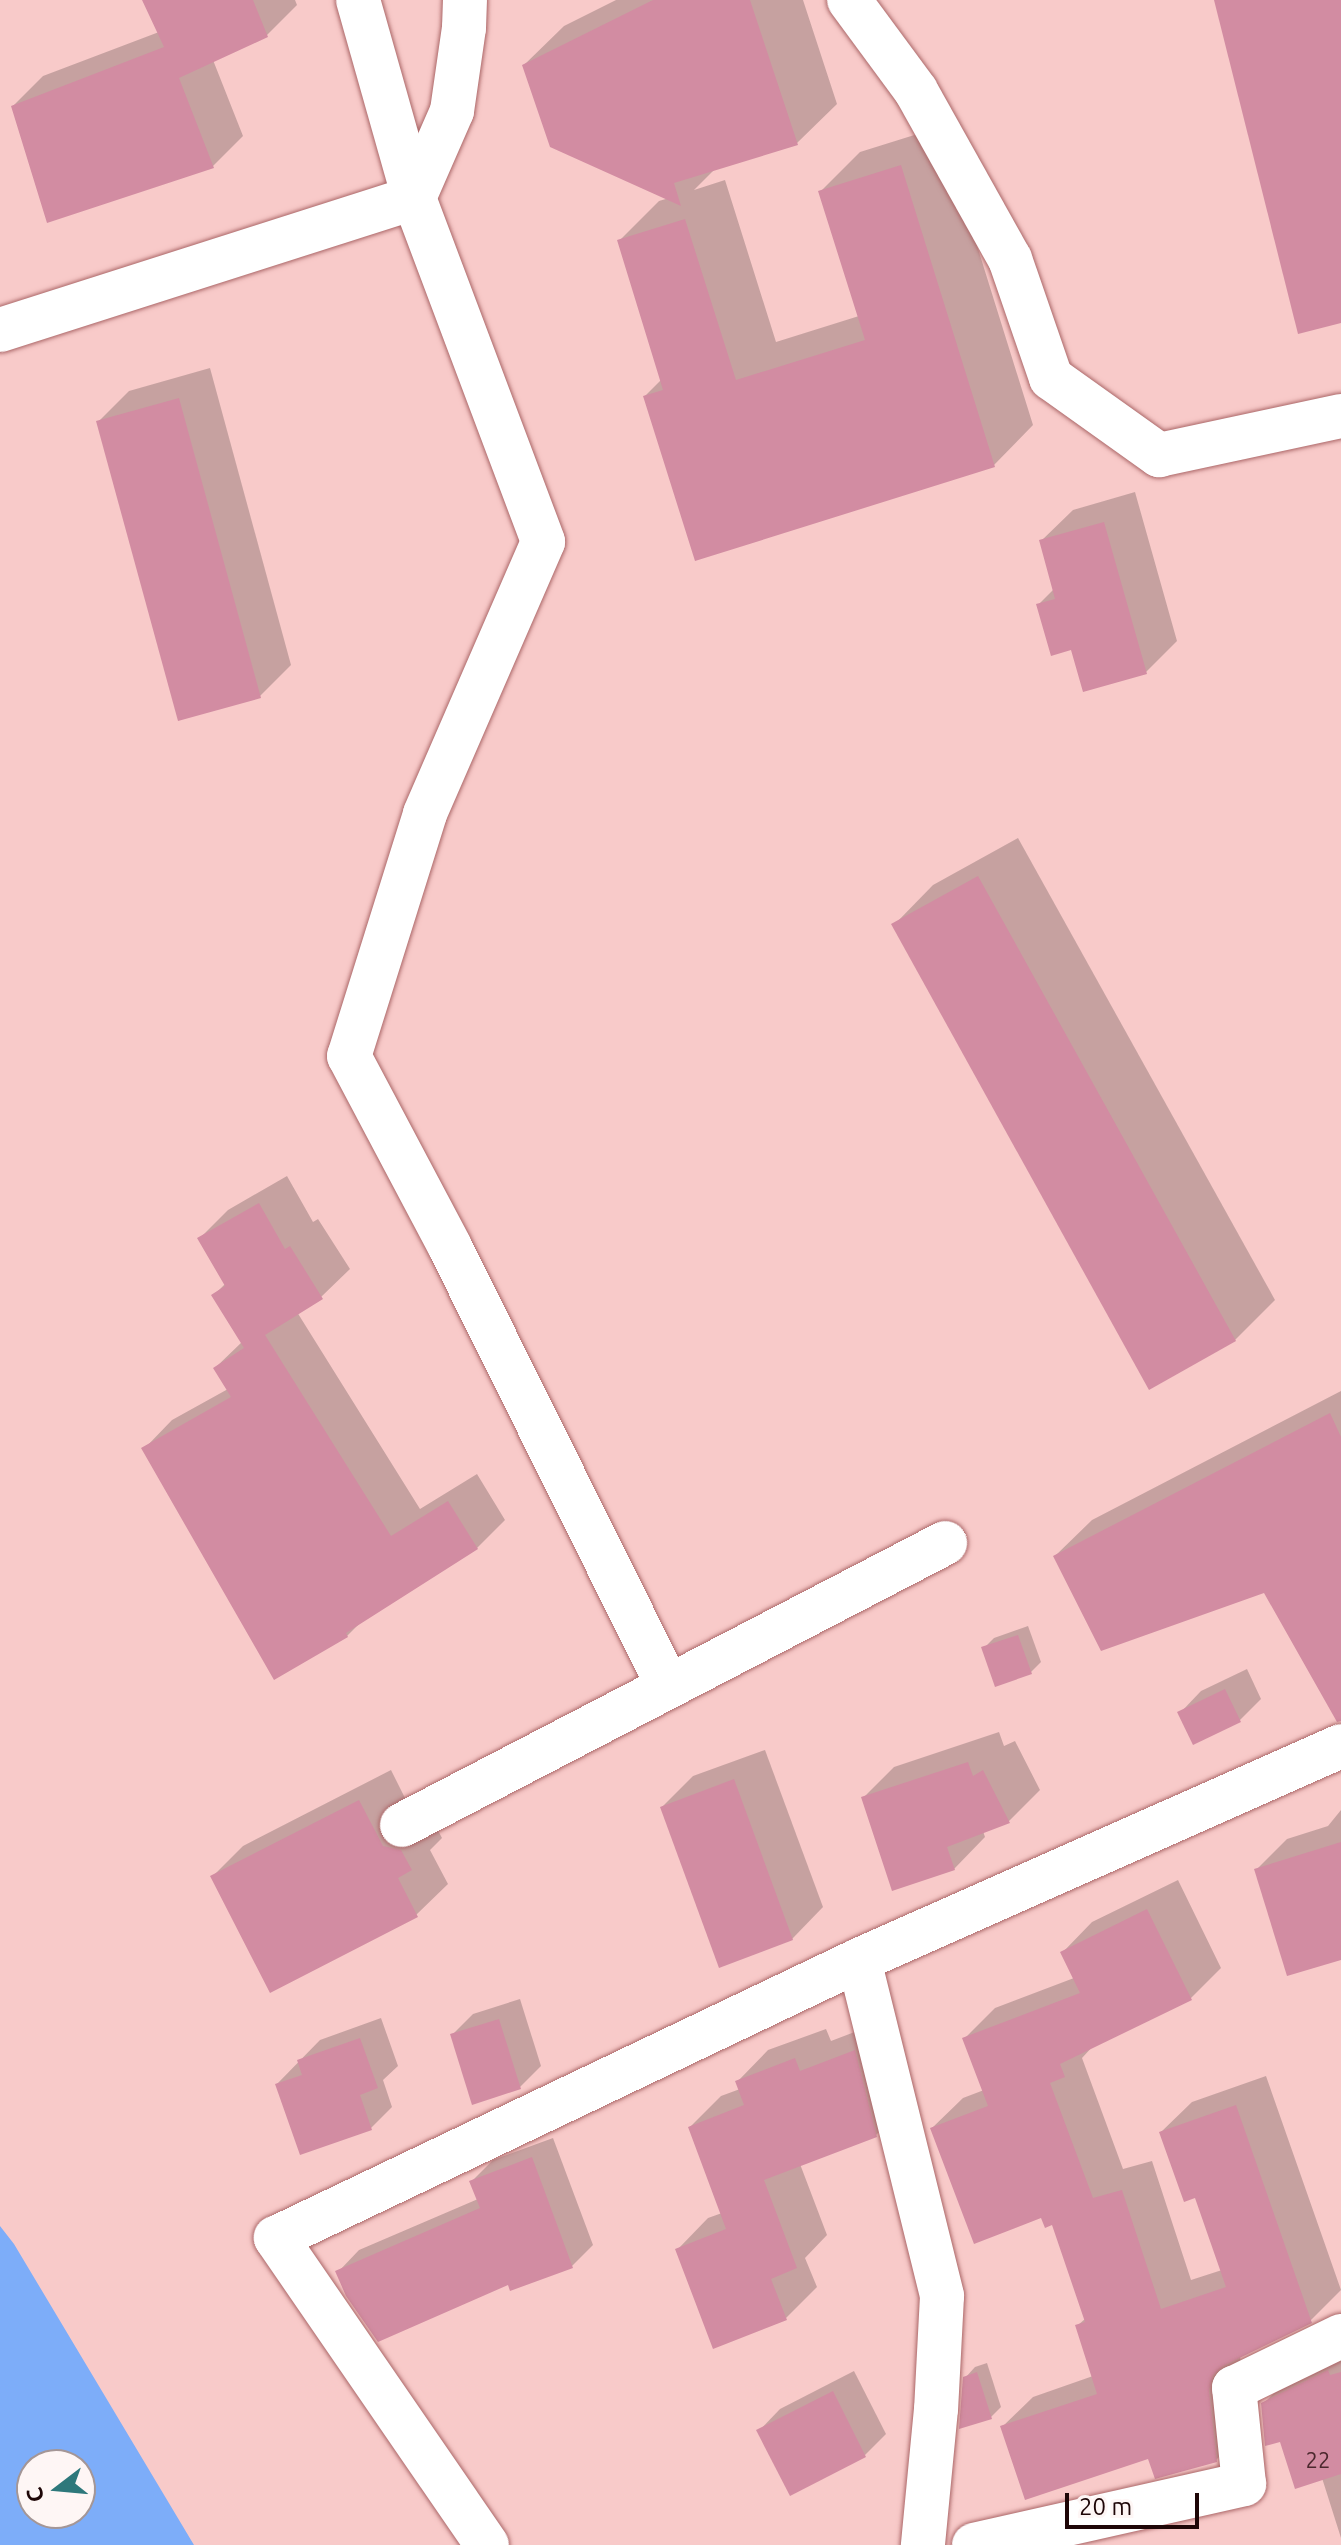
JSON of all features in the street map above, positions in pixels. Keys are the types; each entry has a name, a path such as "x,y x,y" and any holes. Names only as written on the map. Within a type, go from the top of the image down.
{"street":[{"path":"358,0 414,198 543,542 425,814 349,1056 450,1247 668,1687"},
{"path":"0,330 414,198 452,111 465,0"},
{"path":"849,0 916,91 1010,259 1051,378 1159,455 1341,416"},
{"path":"402,1825 945,1543"},
{"path":"487,2545 276,2238 859,1960 1341,1746"},
{"path":"859,1960 942,2296 936,2409 923,2545"},
{"path":"974,2545 1244,2484 1234,2388 1341,2336"}],"water":[{"path":"0,2226 14,2244 194,2545 0,2545"}],"building":[{"path":"142,0 253,0 268,37 179,78 214,168 47,223 11,106 164,47"},
{"path":"653,0 750,0 798,145 674,183 681,206 550,147 522,65"},
{"path":"1214,0 1341,0 1341,323 1298,334"},
{"path":"901,165 995,467 695,561 643,396 663,390 617,240 685,219 736,380 865,340 818,191"},
{"path":"179,398 261,698 178,721 96,421"},
{"path":"1104,522 1147,674 1083,692 1071,650 1051,656 1036,604 1055,599 1039,540"},
{"path":"978,876 1236,1341 1149,1390 891,924"},
{"path":"259,1203 285,1249 290,1246 323,1299 265,1335 391,1536 448,1501 478,1549 346,1633 348,1637 274,1680 141,1448 231,1397 213,1368 244,1348 211,1295 225,1286 197,1238"},
{"path":"1330,1413 1341,1437 1341,1721 1337,1722 1264,1593 1101,1651 1053,1556"},
{"path":"1018,1635 1032,1674 995,1687 981,1647"},
{"path":"1225,1689 1241,1722 1193,1745 1177,1712"},
{"path":"968,1762 973,1776 983,1770 1010,1823 947,1847 955,1870 892,1891 861,1797"},
{"path":"734,1779 793,1940 719,1968 660,1807"},
{"path":"359,1800 383,1846 401,1850 412,1870 398,1878 418,1917 270,1993 210,1876"},
{"path":"1341,1842 1341,1960 1287,1976 1254,1869"},
{"path":"1147,1909 1192,2000 1060,2064 1065,2077 1050,2083 1093,2198 1122,2190 1161,2309 1226,2287 1195,2198 1184,2202 1159,2132 1236,2105 1312,2323 1223,2366 1213,2375 1209,2391 1217,2462 1155,2479 1148,2459 1025,2500 1000,2426 1097,2394 1075,2325 1085,2322 1052,2225 1045,2228 1041,2218 974,2244 930,2128 988,2106 962,2038 1080,1993 1060,1952"},
{"path":"499,2019 521,2089 472,2105 450,2034"},
{"path":"360,2038 378,2088 360,2095 372,2130 300,2155 275,2084 302,2075 297,2060"},
{"path":"855,2050 877,2137 764,2180 797,2268 771,2279 787,2320 713,2349 675,2249 726,2229 688,2127 744,2105 735,2081 795,2058 800,2071"},
{"path":"532,2157 573,2268 510,2291 508,2285 378,2342 346,2296 335,2271 480,2208 469,2181"},
{"path":"1328,2370 1330,2375 1341,2372 1341,2474 1295,2489 1280,2442 1265,2446 1261,2403"},
{"path":"977,2372 992,2419 959,2429 963,2377"},
{"path":"833,2391 866,2457 790,2496 756,2430"}]}
